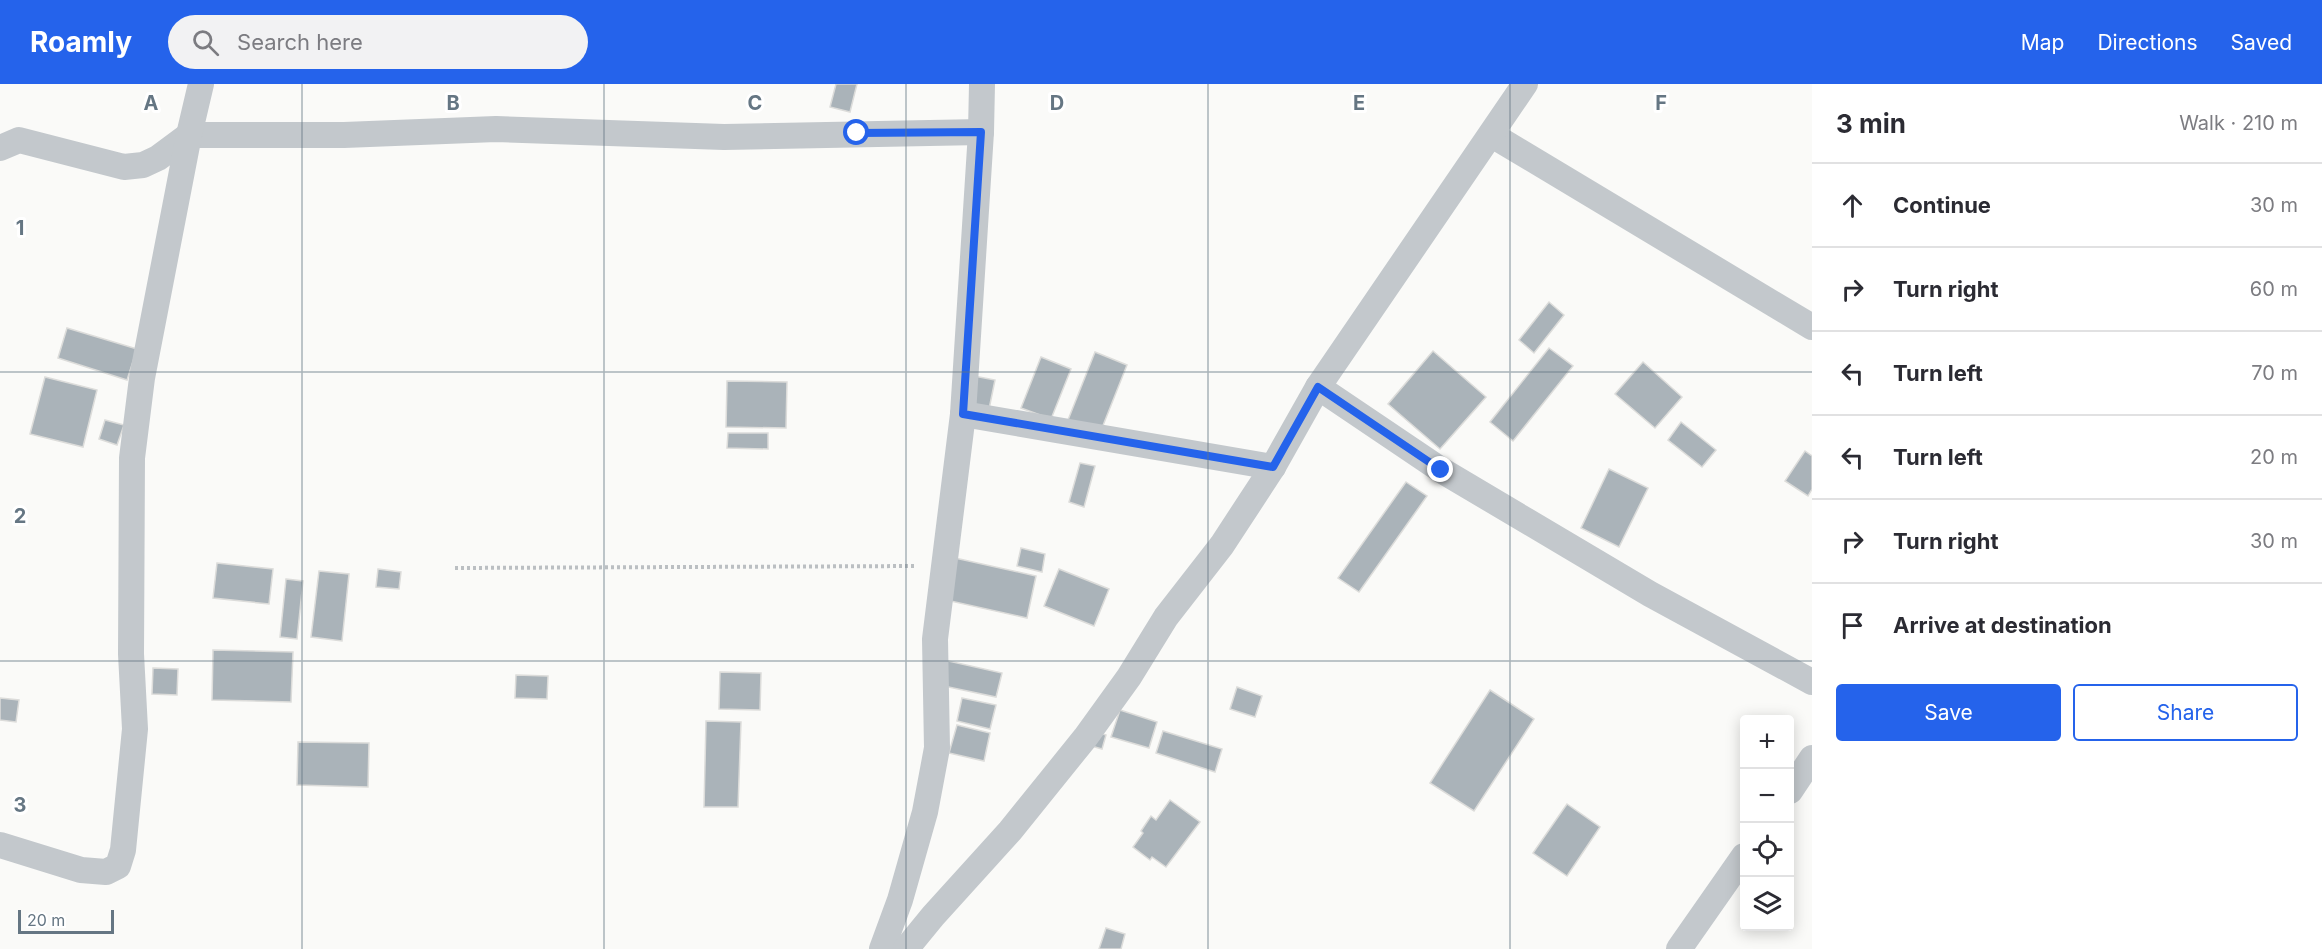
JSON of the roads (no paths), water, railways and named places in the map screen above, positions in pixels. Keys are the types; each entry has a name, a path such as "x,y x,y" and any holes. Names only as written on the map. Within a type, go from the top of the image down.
{"street":[{"path":"0,845 81,870 106,872 118,866 123,850 135,729 132,654 132,458 142,378 201,84"},
{"path":"882,949 900,900 925,812 937,748 935,639 963,414 982,84"},
{"path":"906,949 1010,831 1085,738 1130,677 1166,617 1222,545 1273,467 1318,387 1525,84"},
{"path":"0,148 19,141 124,166 143,165 159,158 189,135 344,135 496,129 724,137 981,132"},
{"path":"1492,135 1812,327"},
{"path":"1318,387 1441,470 1650,594 1812,682"},
{"path":"963,414 1273,467"},
{"path":"1794,785 1812,758"},
{"path":"1691,945 1740,862"},
{"path":"900,900 933,916"}]}
